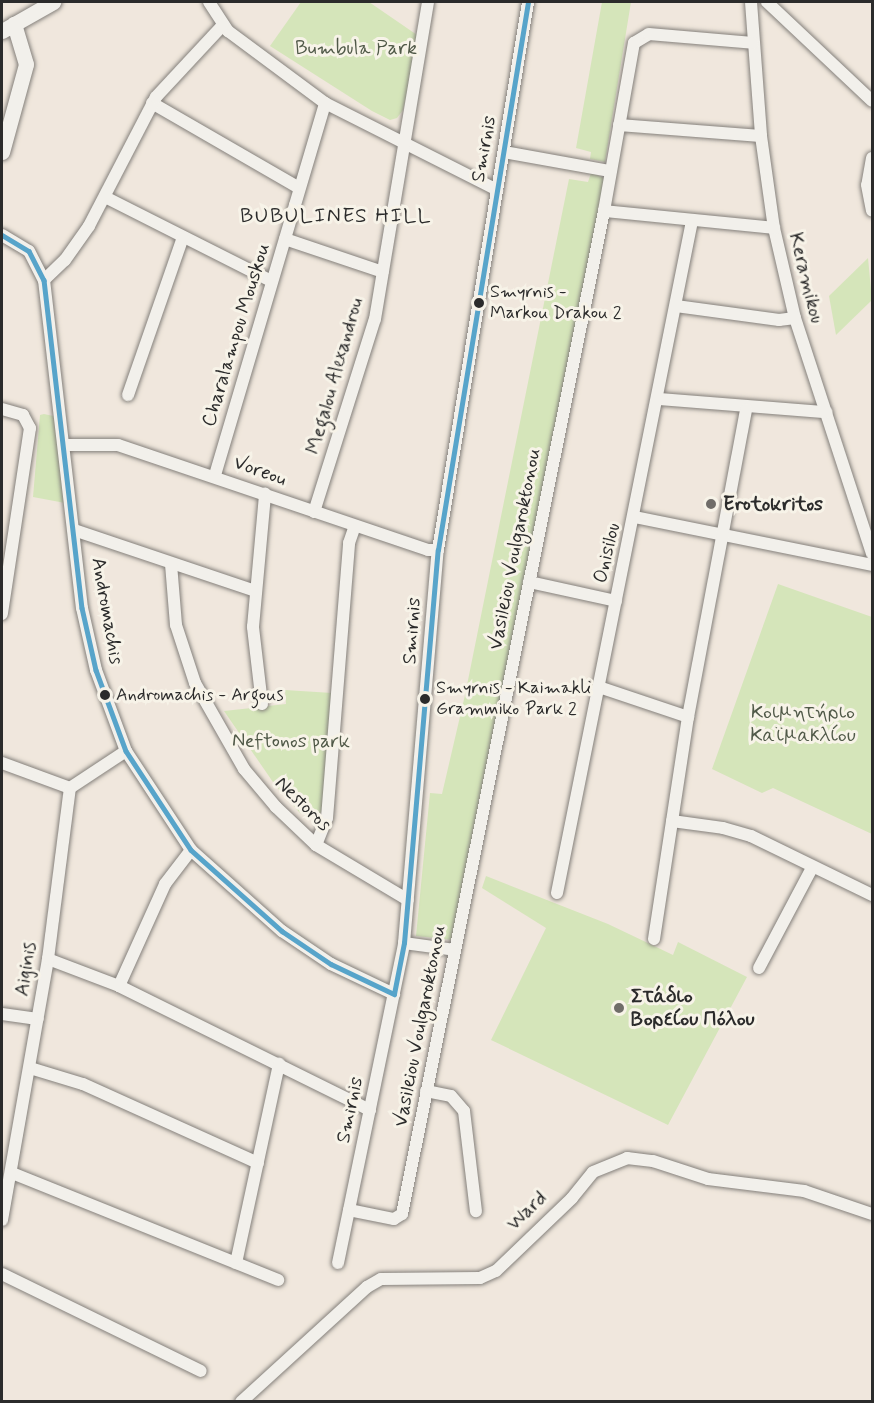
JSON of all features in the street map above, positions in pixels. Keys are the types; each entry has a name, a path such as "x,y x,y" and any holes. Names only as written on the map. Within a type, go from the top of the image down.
{"street":[{"path":"2,152 26,64 8,28 53,2"},
{"path":"209,2 223,25 325,103 405,146 497,190"},
{"name":"Megalou Alexandrou","path":"314,512 358,380 383,272 429,2"},
{"name":"Smirnis","path":"338,1263 404,943 438,550 528,2"},
{"name":"Keramikou","path":"751,2 761,136 774,228 795,318 873,554"},
{"path":"766,2 873,101"},
{"path":"44,280 73,250 105,197 152,104 199,46 223,25"},
{"name":"Vasileiou Voulgaroktonou","path":"349,1210 399,1219 604,211 632,48 640,36 753,43"},
{"name":"Charalampou Mouskou","path":"215,475 325,103"},
{"path":"152,104 299,188"},
{"path":"619,125 761,136"},
{"path":"504,152 610,171"},
{"path":"872,163 867,185 873,211"},
{"path":"105,197 271,281"},
{"path":"604,211 774,228"},
{"name":"Onisilou","path":"557,893 659,399 692,221"},
{"name":"Andromachis","path":"2,235 29,251 44,280 89,642 126,751 191,850 282,931 331,964 394,994"},
{"path":"128,395 183,237"},
{"path":"285,239 383,272"},
{"path":"676,306 779,320 795,318"},
{"path":"659,399 746,409 826,412"},
{"path":"2,409 23,415 30,428 2,614"},
{"path":"654,939 687,717 746,409"},
{"name":"Voreou","path":"66,445 118,445 215,475 314,512 428,550 438,550"},
{"path":"262,704 253,627 265,494"},
{"path":"635,518 873,565"},
{"path":"316,845 327,818 349,543 355,526"},
{"path":"74,530 255,591"},
{"name":"Nestoros","path":"171,564 176,626 195,683 212,718 254,782 316,845 408,900"},
{"path":"529,582 616,601"},
{"path":"599,687 687,717"},
{"path":"2,763 70,788 126,751"},
{"name":"Aiginis","path":"2,1220 48,959 70,788"},
{"path":"672,821 737,831 873,895"},
{"path":"119,986 165,884 191,850"},
{"path":"759,968 812,868"},
{"path":"404,943 455,950"},
{"path":"48,959 119,986 370,1110"},
{"path":"2,1014 38,1019"},
{"path":"236,1263 279,1064"},
{"path":"30,1068 82,1084 258,1163"},
{"path":"426,1091 451,1096 464,1111 476,1211"},
{"name":"Ward","path":"242,1401 367,1287 381,1279 480,1278 488,1275 572,1198 593,1172 627,1158 653,1161 720,1182 804,1191 873,1214"},
{"path":"12,1173 278,1281"},
{"path":"2,1274 201,1371"}],"green space":[{"name":"Bumbula Park","path":"301,2 369,2 420,37 403,110 397,118 390,120 372,111 270,46"},
{"path":"602,2 631,2 605,162 590,159 591,152 576,148"},
{"path":"591,173 605,178 453,940 416,936 430,793 442,794 465,695 569,179 588,182"},
{"path":"868,258 872,300 836,335 829,296"},
{"path":"40,415 58,417 65,503 33,497"},
{"name":"Κοιμητήριο Καϊμακλίου","path":"778,584 872,617 872,834 773,788 762,793 712,769"},
{"name":"Neftonos park","path":"285,690 332,693 323,811 311,818 300,813 275,785 224,711 286,704"},
{"name":"Στάδιο Βορείου Πόλου","path":"486,876 608,924 673,955 678,942 747,977 668,1125 491,1040 546,928 482,888"}],"transit line":[{"path":"2,235 29,251 44,280 82,608 96,670 126,751 191,850 282,931 331,964 394,994 404,943 438,550 528,2"}],"place":[{"name":"Smyrnis - Markou Drakou 2","path":"479,303"},
{"name":"Erotokritos","path":"711,504"},
{"name":"Andromachis - Argous","path":"105,695"},
{"name":"Smyrnis - Kaimakli Grammiko Park 2","path":"425,699"},
{"name":"Στάδιο Βορείου Πόλου","path":"619,1008"}],"district":[{"name":"BUBULINES HILL","path":"336,216"}]}
